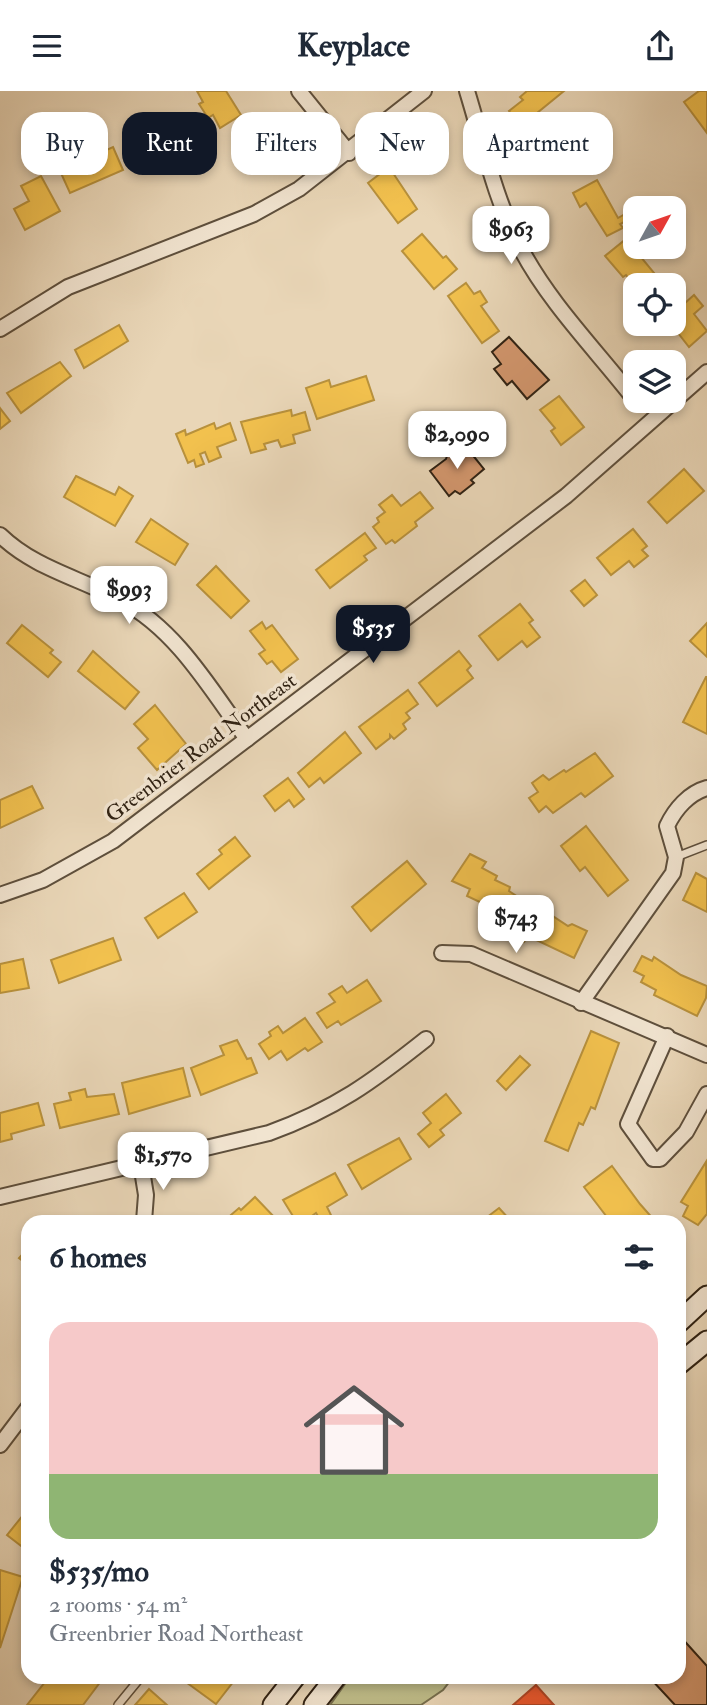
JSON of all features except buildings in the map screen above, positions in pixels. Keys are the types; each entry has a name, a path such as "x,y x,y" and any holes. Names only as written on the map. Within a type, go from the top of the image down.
{"main road":[{"path":"686,1316 707,1296"},
{"path":"686,1358 707,1341"},
{"path":"273,1705 290,1684"},
{"path":"314,1705 330,1684"}],"street":[{"path":"299,91 349,153"},
{"path":"0,329 68,287 254,214 299,189 349,153 425,91"},
{"path":"467,91 503,207 521,249 544,284 623,384"},
{"name":"Greenbrier Road Northeast","path":"0,895 43,880 113,841 566,496 707,372"},
{"path":"646,413 652,421"},
{"path":"0,535 46,568 121,600 143,614 186,656 247,739"},
{"path":"581,1003 673,873 676,857 667,826 674,812 689,797 707,788"},
{"path":"442,953 471,954 707,1055"},
{"path":"667,1036 628,1124 653,1159 660,1160 686,1132 707,1094"},
{"path":"0,1197 269,1133 309,1119 366,1087 426,1039"},
{"path":"141,1164 146,1195 144,1215"},
{"path":"0,1445 21,1417"}],"lane":[{"path":"676,857 707,845"},
{"path":"118,1705 135,1684"}],"shaded area":[{"path":"345,1684 448,1684 421,1705 330,1705"}]}
